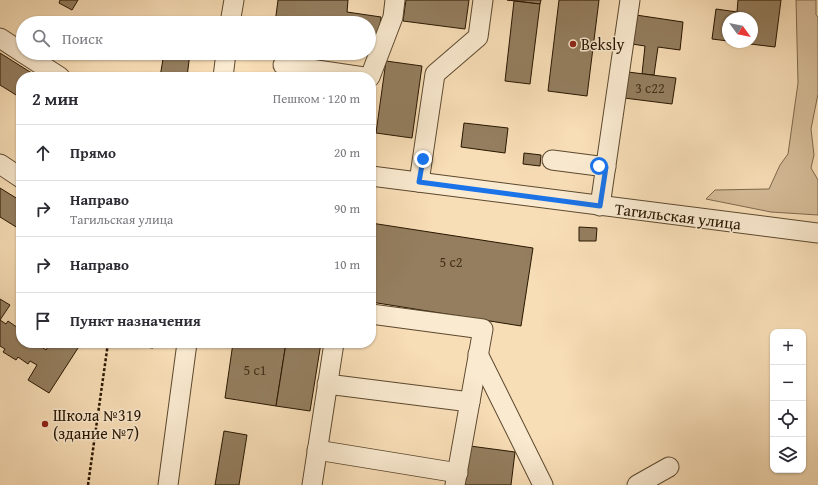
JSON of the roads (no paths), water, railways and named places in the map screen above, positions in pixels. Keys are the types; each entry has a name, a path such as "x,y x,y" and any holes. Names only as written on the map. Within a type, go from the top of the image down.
{"street":[{"path":"231,16 234,0"},
{"path":"372,72 393,17 395,0"},
{"path":"419,182 435,74 478,37 483,0"},
{"path":"600,206 630,0"},
{"path":"0,38 16,48"},
{"path":"34,60 52,72"},
{"path":"224,72 225,60"},
{"path":"283,65 330,72"},
{"path":"552,160 606,167"},
{"path":"0,164 16,175"},
{"name":"Тагильская улица","path":"376,177 818,233"},
{"path":"317,450 456,479 482,329 376,315"},
{"path":"168,485 186,348"},
{"path":"312,485 333,348"},
{"path":"478,354 543,485"},
{"path":"327,384 470,402"},
{"path":"636,485 669,467"}],"place":[{"name":"Beksly","path":"573,44"},
{"name":"Школа №319 (здание №7)","path":"45,424"}]}
